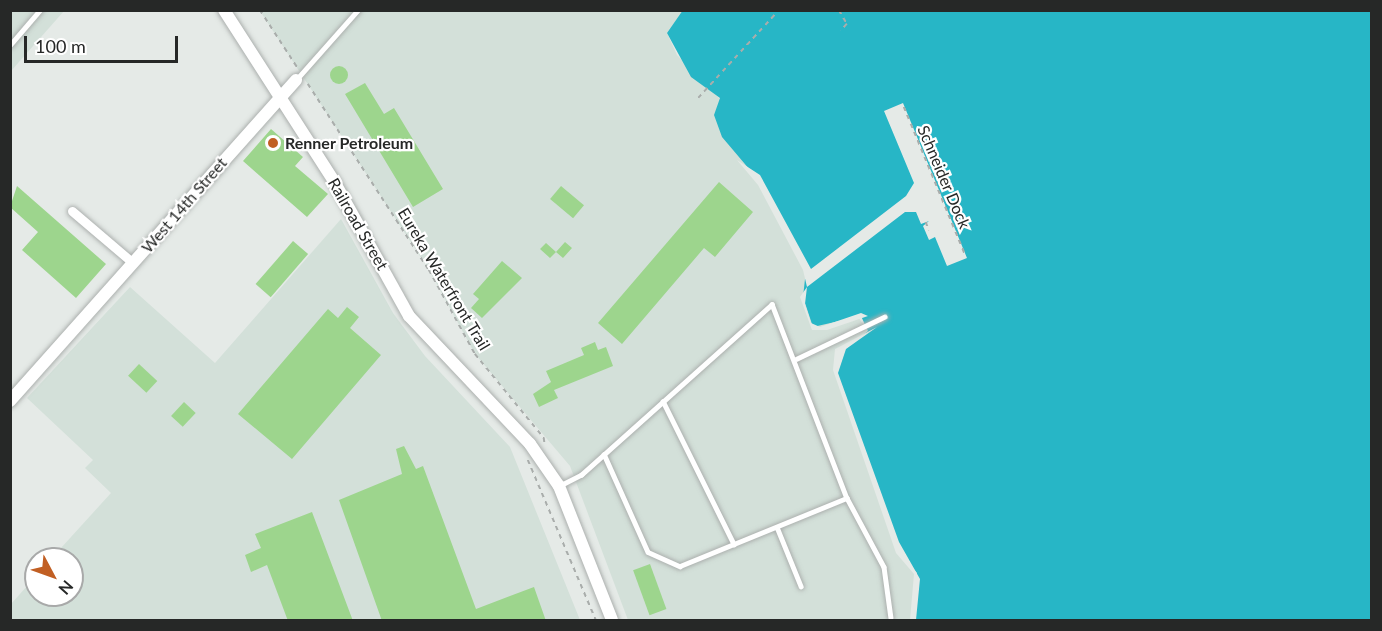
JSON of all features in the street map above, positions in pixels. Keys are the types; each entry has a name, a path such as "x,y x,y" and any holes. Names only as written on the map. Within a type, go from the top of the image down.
{"street":[{"name":"Railroad Street","path":"224,10 354,215 409,316 536,452 559,486 612,621"},
{"name":"West 14th Street","path":"10,401 299,77"},
{"path":"72,211 133,263"}],"lane":[{"path":"10,45 40,10"},
{"name":"West 14th Street","path":"299,77 358,10"},
{"path":"559,486 604,454 772,304 796,359 847,498 884,567 891,618"},
{"path":"796,359 884,317"},
{"path":"663,401 734,544"},
{"path":"604,454 648,552 680,566 847,498"},
{"path":"777,526 801,586"}],"path":[{"name":"Eureka Waterfront Trail","path":"260,10 299,77 429,270 475,354 544,438 547,444 526,461 596,621"},
{"path":"839,10 847,24 841,31"},
{"path":"698,99 777,12"},
{"name":"Schneider Dock","path":"904,107 965,254"},
{"path":"926,222 929,231"}],"shaded area":[{"path":"11,11 64,11 11,71"},
{"path":"260,11 683,11 667,33 677,55 720,99 715,115 868,331 917,573 913,620 628,620 570,466 475,354 429,270"},
{"path":"341,219 393,313 425,356 510,447 580,620 11,620 11,604 24,589 24,607 84,607 84,547 62,547 111,493 85,468 93,460 27,398 130,287 215,363"}],"water":[{"path":"683,10 1371,11 1371,620 913,620 917,573 899,552 836,373 835,357 868,331 861,316 813,327 803,297 806,270 761,183 722,137 714,115 720,98 691,77 667,33"}],"pier":[{"path":"903,103 967,258 947,266 935,237 929,240 923,226 929,221 921,224 916,212 905,212 807,287 803,270 758,185 737,160 760,175 811,269 906,196 914,183 884,111"},
{"path":"807,287 805,304 811,323 820,327 861,313 868,316 827,330 812,330 800,297"},
{"path":"877,327 846,349 838,373 899,542 920,579 916,620 910,620 914,574 896,553 833,370 835,349"}],"building":[{"path":"335,66 343,66 348,71 346,82 335,84 330,79 330,71"},
{"path":"365,83 384,114 394,108 443,189 413,207 345,94"},
{"path":"271,129 303,157 295,166 328,194 307,217 243,161"},
{"path":"719,182 753,212 715,257 704,248 622,344 598,323"},
{"path":"17,186 106,264 76,298 22,250 38,232 10,207"},
{"path":"561,186 584,205 573,218 550,199"},
{"path":"293,241 308,254 271,297 256,284"},
{"path":"565,242 572,248 563,258 556,252"},
{"path":"546,243 556,252 550,258 540,249"},
{"path":"502,261 522,278 482,318 471,308 479,299 473,294"},
{"path":"347,307 359,317 350,328 381,355 292,459 238,414 328,309 338,318"},
{"path":"595,342 598,350 606,347 613,366 554,390 558,398 539,407 533,394 551,382 546,371 584,355 581,348"},
{"path":"139,364 157,381 146,393 128,376"},
{"path":"184,402 196,413 183,427 171,416"},
{"path":"404,446 416,469 423,466 476,609 534,587 546,621 382,621 339,500 402,474 396,449"},
{"path":"312,512 353,621 288,621 267,565 251,572 245,555 261,548 255,534"},
{"path":"650,564 666,609 650,615 633,570"}],"place":[{"name":"Renner Petroleum","path":"273,143"}]}
